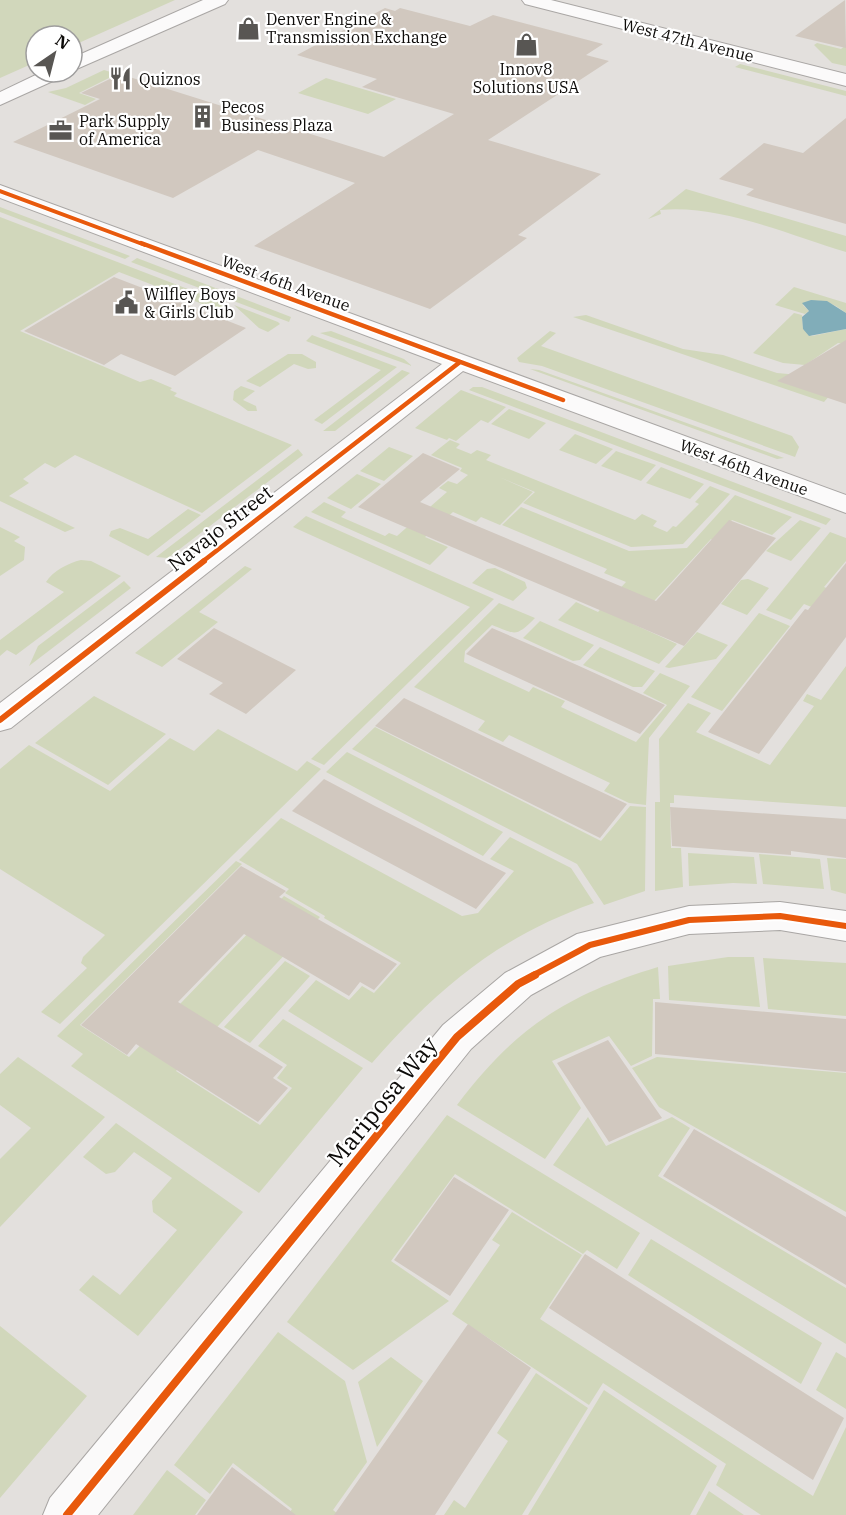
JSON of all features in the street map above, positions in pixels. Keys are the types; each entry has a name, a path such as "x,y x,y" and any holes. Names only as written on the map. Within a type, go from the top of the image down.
{"street":[{"path":"184,12 202,0"},
{"path":"84,59 184,12 219,0"},
{"name":"West 47th Avenue","path":"531,0 846,80"},
{"path":"0,99 32,84"},
{"name":"West 46th Avenue","path":"0,191 846,505"},
{"name":"Navajo Street","path":"0,720 460,362"},
{"name":"Mariposa Way","path":"67,1515 457,1037 518,984 590,945 689,920 780,916 846,926"}],"green space":[{"path":"0,0 175,0 84,41 84,24 24,24 24,67 0,78"},
{"path":"817,43 841,49 846,45 846,66 832,63 814,45"},
{"path":"740,64 846,91 846,96 735,67"},
{"path":"104,70 117,74 79,93 96,99 85,105 48,92 74,84 84,84 84,79"},
{"path":"326,78 396,99 368,114 298,93"},
{"path":"686,189 846,236 846,252 754,222 706,212 683,209 660,210 661,214 648,219"},
{"path":"0,207 130,256 125,259 0,212"},
{"path":"0,217 227,304 218,310 119,272 20,331 140,382 151,379 172,388 170,390 177,393 174,396 292,445 202,513 75,455 55,468 45,463 23,479 29,483 9,496 75,528 65,532 0,501"},
{"path":"137,258 291,317 289,322 131,262"},
{"path":"794,287 846,303 846,313 836,306 820,301 803,305 809,311 805,314 775,305"},
{"path":"234,305 280,324 268,332 259,328"},
{"path":"794,313 802,315 803,329 812,336 846,329 846,344 838,343 805,365 783,363 753,353"},
{"path":"586,315 683,349 723,355 777,373 844,379 824,402 573,317"},
{"path":"331,331 404,359 412,366 320,333"},
{"path":"550,331 556,333 541,346 792,436 799,447 795,457 542,366 519,362 517,358"},
{"path":"312,335 397,367 322,424 314,420 381,370 306,341"},
{"path":"288,354 302,354 316,362 316,368 308,369 294,364 260,387 246,381"},
{"path":"530,369 539,370 784,458 777,459"},
{"path":"402,370 410,373 335,431 323,431"},
{"path":"241,386 255,391 243,400 256,406 257,411 248,411 233,400 234,391"},
{"path":"473,387 482,387 831,519 826,525 469,390"},
{"path":"461,390 506,407 488,423 481,420 456,441 415,428"},
{"path":"509,409 546,423 529,439 491,424"},
{"path":"575,434 613,449 596,464 559,450"},
{"path":"450,440 460,444 456,448 471,454 477,450 491,455 486,460 635,520 642,514 657,521 653,526 667,532 673,526 676,527 699,504 695,502 710,486 730,494 683,544 631,547 523,503 535,492 499,477 533,492 500,525 481,517 476,522 453,512 425,537 448,547 430,565 311,512 324,502 346,512 341,517 385,536 389,533 397,536 447,492 439,488 448,481 457,484 468,475 460,471 462,468 431,455"},
{"path":"389,447 413,456 384,481 360,471"},
{"path":"298,449 303,455 168,558 156,557"},
{"path":"616,451 656,465 641,481 601,466"},
{"path":"661,467 704,484 690,499 646,483"},
{"path":"357,474 381,484 351,509 327,498"},
{"path":"735,495 792,517 772,535 732,520 714,541 711,539 633,624 677,644 659,664 558,620 576,602 598,612 626,582 604,573 607,569 502,525 521,507 629,551 687,548"},
{"path":"188,509 201,515 148,556 109,536 111,531 120,528 148,539"},
{"path":"306,516 494,599 324,765 311,759 470,607 293,527"},
{"path":"800,520 821,528 791,561 766,551"},
{"path":"0,527 20,537 14,541 25,547 24,560 0,576"},
{"path":"830,532 846,538 846,561 824,587 846,596 846,621 804,604 791,620 766,610"},
{"path":"81,560 91,561 121,576 16,655 7,650 0,656 0,640 64,592 46,582 49,578 61,568"},
{"path":"245,566 252,569 199,612 218,622 162,667 135,653"},
{"path":"495,568 525,582 527,588 513,601 472,583 487,569"},
{"path":"748,579 769,588 747,615 721,604 741,580"},
{"path":"124,581 131,588 29,666 38,646"},
{"path":"499,603 535,618 523,629 515,632 492,625 465,651 464,662 529,692 533,687 565,701 561,707 636,742 667,705 643,693 660,673 690,686 649,738 646,805 629,803 604,791 610,783 509,735 503,742 478,730 485,721 414,687"},
{"path":"759,613 790,626 722,711 691,697"},
{"path":"540,621 594,645 580,660 573,661 523,638"},
{"path":"697,632 728,645 716,659 665,667"},
{"path":"600,647 655,671 642,687 633,687 583,665"},
{"path":"846,666 846,807 674,795 674,803 670,803 671,848 681,848 683,887 655,891 655,802 660,802 659,739 688,703 711,713 696,732 770,765 814,706 803,701 807,694 821,700"},
{"path":"94,696 166,734 108,785 35,743"},
{"path":"375,727 601,841 630,806 646,807 645,891 604,905 577,864 352,749"},
{"path":"218,729 297,771 307,761 321,769 60,1024 41,1012 87,968 81,963 83,957 105,935 0,869 0,769 29,745 110,791 170,738 194,751"},
{"path":"347,752 503,832 483,856 326,772"},
{"path":"281,818 462,916 478,913 514,871 490,859 510,837 571,868 594,903 528,932 472,968 421,1011 372,1063 288,1011 316,980 349,1000 362,986 374,993 401,963 324,918 325,916 285,893 289,889 239,860"},
{"path":"688,853 754,857 757,884 689,886"},
{"path":"759,854 820,859 824,889 763,884"},
{"path":"827,858 846,859 846,894 831,890"},
{"path":"236,861 242,864 80,1025 129,1057 284,896 320,917 176,1071 260,1125 292,1088 277,1078 287,1065 258,1046 283,1019 363,1068 259,1193 71,1066 83,1054 57,1036"},
{"path":"728,957 754,957 760,1007 669,1000 668,966"},
{"path":"763,958 846,963 846,1016 768,1009"},
{"path":"285,961 310,976 250,1043 224,1027"},
{"path":"658,967 660,999 653,999 652,1056 631,1066 609,1036 552,1061 581,1108 545,1159 457,1105 500,1055 545,1018 596,990"},
{"path":"18,1057 105,1117 0,1227 0,1159 31,1128 0,1105 0,1074"},
{"path":"657,1057 846,1073 846,1212 659,1107 632,1068"},
{"path":"447,1115 640,1233 617,1269 587,1250 583,1254 455,1174 391,1261 449,1301 353,1370 287,1322"},
{"path":"588,1117 606,1146 672,1117 690,1128 658,1176 846,1288 846,1344 553,1165"},
{"path":"116,1123 243,1212 138,1336 79,1290 93,1275 120,1295 177,1230 153,1212 152,1201 172,1178 134,1152 115,1172 106,1174 83,1157"},
{"path":"512,1212 582,1255 540,1319 813,1496 846,1427 846,1515 761,1515 716,1485 726,1464 603,1383 589,1405 452,1314 500,1245 492,1240"},
{"path":"651,1239 822,1343 801,1384 628,1275"},
{"path":"0,1326 87,1396 0,1498"},
{"path":"278,1332 345,1381 367,1462 333,1510 339,1515 288,1515 292,1509 233,1463 210,1494 174,1465"},
{"path":"836,1352 846,1358 846,1409 816,1390"},
{"path":"391,1357 423,1381 377,1447 358,1382"},
{"path":"536,1373 588,1408 522,1515 444,1515 454,1500 465,1508 508,1441 497,1433"},
{"path":"604,1390 717,1466 690,1515 528,1515"},
{"path":"167,1470 206,1500 195,1515 133,1515"},
{"path":"709,1491 744,1515 696,1515"}],"water":[{"path":"811,300 827,301 846,313 846,329 809,336 803,329 802,317 809,311 802,303"}],"building":[{"path":"845,0 846,48 795,36"},
{"path":"385,8 395,11 400,8 470,26 493,15 603,44 586,55 609,61 488,140 601,174 518,235 527,238 430,309 254,246 355,183 258,150 173,198 13,142 100,99 81,93 120,74 384,157 454,114 362,87 377,79 297,55"},
{"path":"846,118 846,224 746,195 754,189 719,179 764,143 803,153"},
{"name":"Wilfley Boys & Girls Club","path":"114,277 246,328 175,376 121,354 104,365 24,331"},
{"path":"846,340 846,404 777,381"},
{"path":"423,453 460,469 420,502 656,601 729,520 776,538 684,646 358,507"},
{"path":"846,563 846,637 759,754 708,732 805,609 808,610"},
{"path":"214,628 296,670 246,714 209,694 223,683 177,659"},
{"path":"492,628 665,705 640,734 466,654"},
{"path":"404,698 627,804 600,838 375,726"},
{"path":"324,779 506,873 476,909 292,811"},
{"path":"670,807 846,819 846,858 791,851 791,855 672,846"},
{"path":"241,866 286,891 279,897 397,964 374,990 360,982 349,996 244,934 178,1002 283,1067 273,1078 288,1088 258,1122 136,1044 127,1055 81,1025"},
{"path":"655,1002 846,1019 846,1072 655,1054"},
{"path":"608,1040 662,1118 609,1142 557,1063"},
{"path":"694,1129 846,1217 846,1285 663,1176"},
{"path":"454,1177 509,1210 450,1296 394,1260"},
{"path":"585,1254 844,1418 813,1480 549,1308"},
{"path":"468,1324 531,1368 435,1515 334,1515"},
{"path":"232,1467 296,1515 197,1515"}],"cycle path":[{"path":"0,191 563,400"},
{"path":"0,720 460,362"},
{"path":"67,1515 457,1037 518,984 590,945 689,920 780,916 846,926"}],"place":[{"name":"Denver Engine & Transmission Exchange","path":"248,28"},
{"name":"Innov8 Solutions USA","path":"526,44"},
{"name":"Quiznos","path":"121,79"},
{"name":"Pecos Business Plaza","path":"203,116"},
{"name":"Park Supply of America","path":"61,130"},
{"name":"Wilfley Boys & Girls Club","path":"126,303"}]}
